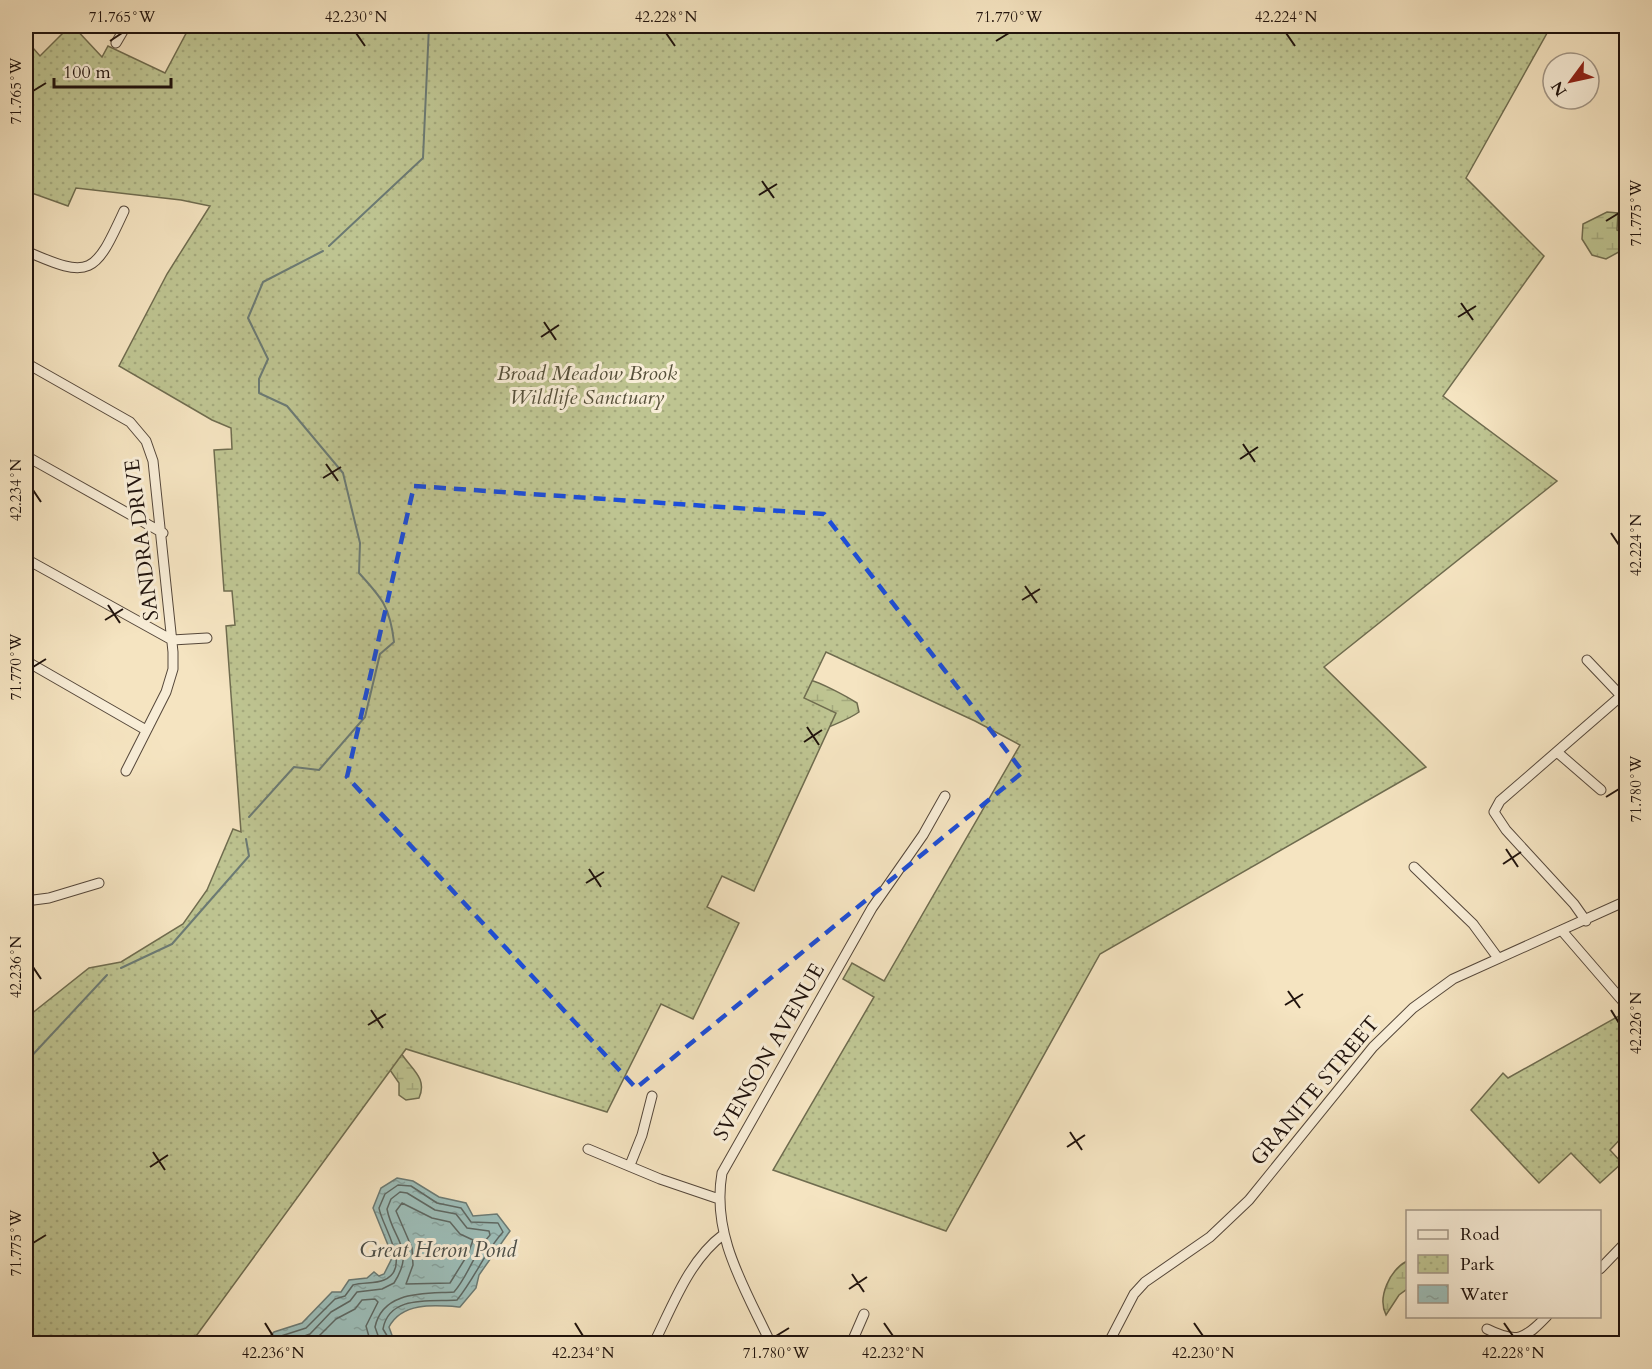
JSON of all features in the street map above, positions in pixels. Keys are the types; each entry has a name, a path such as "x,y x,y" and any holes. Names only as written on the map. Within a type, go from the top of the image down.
{"street":[{"path":"116,43 126,26"},
{"path":"26,250 63,267 78,269 90,266 100,259 107,249 124,211"},
{"name":"SANDRA DRIVE","path":"26,363 130,422 140,430 150,447 163,533 172,640 172,669 169,682 126,771"},
{"path":"26,456 163,533"},
{"path":"26,559 172,640 207,638"},
{"path":"1586,921 1574,904 1495,815 1495,807 1557,752 1624,698 1587,660"},
{"path":"26,661 146,730"},
{"path":"1557,752 1601,790"},
{"name":"SVENSON AVENUE","path":"771,1344 734,1266 724,1234 719,1199 722,1173 744,1130 783,1068 872,908 922,835 945,796"},
{"path":"1414,867 1473,924 1498,958"},
{"path":"26,901 49,898 99,883"},
{"name":"GRANITE STREET","path":"1108,1344 1134,1294 1145,1282 1210,1237 1249,1200 1394,1024 1446,983 1498,958 1563,932 1626,901"},
{"path":"1563,932 1626,1005"},
{"path":"630,1165 642,1135 652,1096"},
{"path":"588,1149 660,1179 719,1199"},
{"path":"654,1343 692,1268 710,1244 724,1234"},
{"path":"1601,1267 1626,1242"},
{"path":"851,1344 864,1314"},
{"path":"1487,1329 1504,1338 1518,1339 1534,1330 1546,1318"}],"highlighted area":[{"path":"414,486 824,514 1023,772 636,1088 347,777"}],"green space":[{"name":"Broad Meadow Brook Wildlife Sanctuary","path":"70,26 73,26 102,57 108,46 165,73 190,26 1551,26 1466,178 1544,256 1443,396 1557,481 1324,667 1426,767 1100,954 946,1231 773,1170 874,997 843,979 852,963 884,981 1020,745 975,721 826,652 804,698 836,713 754,891 722,876 707,907 739,923 693,1019 661,1004 607,1112 406,1049 191,1343 26,1343 26,1018 89,968 121,962 183,924 207,890 233,829 241,832 226,626 235,625 232,591 224,591 214,450 232,449 231,428 212,420 119,366 167,274 210,206 181,200 76,188 68,206 26,191 26,40 40,56"},
{"path":"1607,212 1618,213 1617,230 1626,234 1626,248 1606,259 1592,255 1582,239 1583,224"},
{"path":"809,680 826,686 857,703 859,712 815,734 798,702"},
{"path":"1626,1012 1626,1133 1610,1150 1622,1163 1600,1183 1571,1153 1539,1183 1471,1110 1503,1073 1508,1078"},
{"path":"401,1053 420,1079 419,1098 406,1100 399,1095 399,1083 390,1070"},
{"path":"1406,1262 1406,1290 1399,1295 1386,1315 1384,1292 1391,1277"}],"water":[{"name":"Great Heron Pond","path":"397,1178 413,1181 439,1197 466,1203 473,1216 497,1214 510,1231 479,1275 476,1288 460,1307 430,1306 410,1309 395,1319 389,1327 393,1338 421,1343 263,1343 274,1332 302,1323 332,1292 341,1292 349,1280 367,1278 374,1272 379,1276 384,1274 391,1260 390,1250 373,1208 381,1188"}],"waterway":[{"path":"329,246 423,158 429,26"},
{"path":"249,817 294,767 319,770 365,717 380,654 394,642 384,604 359,573 360,543 343,473 287,406 259,393 259,379 268,359 248,318 263,282 323,251"},
{"path":"121,968 172,944 249,856 246,839"},
{"path":"26,1062 107,975"}]}
